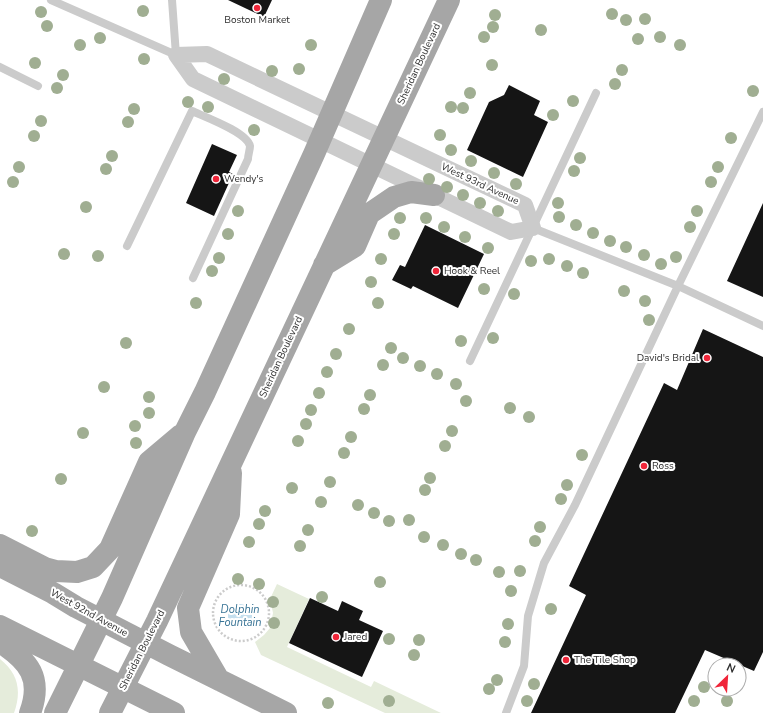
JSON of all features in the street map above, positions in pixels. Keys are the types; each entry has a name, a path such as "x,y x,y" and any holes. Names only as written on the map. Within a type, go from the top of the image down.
{"main road":[{"path":"55,713 101,620 320,140 381,0"},
{"name":"Sheridan Boulevard","path":"110,713 146,643 449,0"},
{"path":"324,266 355,246 369,214 394,197 411,192 434,196"},
{"path":"0,545 44,568 56,571 77,572 93,566 110,549 149,462 186,432"},
{"path":"219,680 191,632 188,608 229,514 231,464"},
{"name":"West 92nd Avenue","path":"0,566 101,620 286,713"},
{"path":"0,626 79,664 174,713"},
{"path":"0,642 20,656 33,673 35,687 30,713"}],"street":[{"name":"West 93rd Avenue","path":"176,55 207,54 525,205 533,228"},
{"path":"176,55 193,79 434,196 511,232 533,228"}],"lane":[{"path":"51,0 176,55 172,0"},
{"path":"0,67 38,86"},
{"path":"470,361 596,93"},
{"path":"127,246 192,111 235,131 245,138 250,146 248,159 193,278"},
{"path":"506,713 524,666 528,616 544,563 575,505 678,286 763,112"},
{"path":"533,228 678,286 763,326"}],"path":[{"path":"236,585 249,586 260,592 267,602 269,615 266,627 257,636 246,641 233,641 222,634 214,624 212,612 216,599 224,590 236,585"}],"green space":[{"path":"277,584 309,599 287,647 371,687 374,681 441,713 385,713 261,655 255,642 270,628 273,613 270,599"},
{"path":"0,659 11,670 17,683 18,697 14,713 0,713"}],"water":[{"name":"Dolphin Fountain","path":"240,604 249,607 252,616 249,625 240,628 231,625 228,616 231,607"}],"building":[{"name":"Boston Market","path":"228,0 272,0 264,17"},
{"path":"509,85 540,101 534,115 548,122 523,177 467,150 489,102 504,95"},
{"name":"Wendy's","path":"212,144 237,155 229,172 233,174 214,216 186,203"},
{"path":"763,203 763,297 727,281"},
{"name":"Hook & Reel","path":"425,225 484,254 458,308 413,286 411,289 392,280 400,265 405,267"},
{"path":"703,329 763,357 763,652 754,671 747,668 747,657 721,657 705,650 675,713 531,713 586,595 569,586 664,383 677,390"},
{"name":"Jared","path":"310,598 338,611 342,601 363,611 359,620 383,631 362,677 289,643"}],"place":[{"name":"Boston Market","path":"257,8"},
{"name":"Wendy's","path":"216,179"},
{"name":"Hook & Reel","path":"436,271"},
{"name":"David's Bridal","path":"707,358"},
{"name":"Ross","path":"644,466"},
{"name":"Jared","path":"336,637"},
{"name":"The Tile Shop","path":"566,660"}]}
